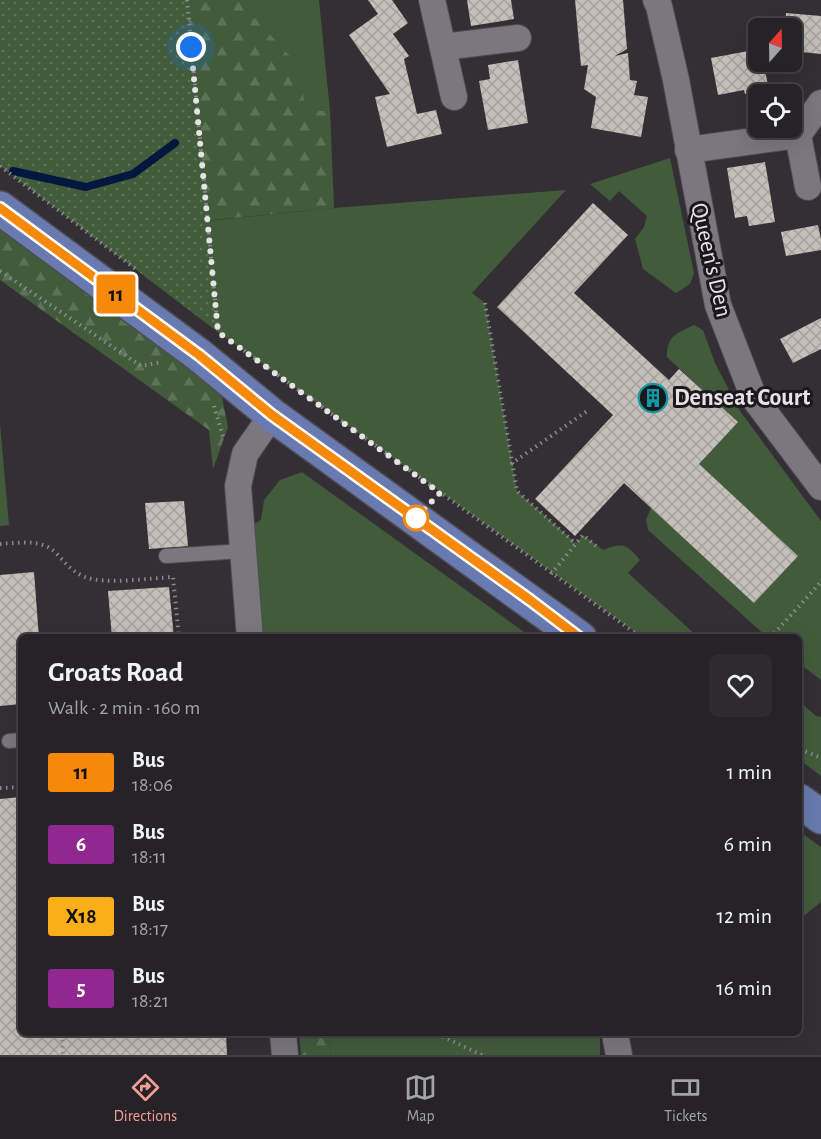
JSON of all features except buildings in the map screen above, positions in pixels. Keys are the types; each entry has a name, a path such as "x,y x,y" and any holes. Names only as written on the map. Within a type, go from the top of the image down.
{"main road":[{"path":"0,208 209,338 272,415 575,634"},
{"path":"802,803 821,817"}],"street":[{"path":"432,0 454,97"},
{"name":"Queen's Den","path":"656,0 676,80 718,304 754,398 821,487"},
{"path":"443,47 518,38"},
{"path":"802,129 821,103"},
{"path":"688,150 776,138"},
{"path":"799,138 808,187"},
{"path":"250,634 238,486 245,454 272,415"},
{"path":"284,1036 285,1055"},
{"path":"615,1036 619,1055"}],"lane":[{"path":"166,556 243,551"}],"path":[{"path":"0,271 141,366 209,338 187,0"},
{"path":"0,166 142,274"},
{"path":"485,303 517,491 576,543"},
{"path":"237,346 636,634"},
{"path":"212,399 225,442"},
{"path":"512,465 587,411"},
{"path":"530,600 583,535 596,546"},
{"path":"0,544 26,542 44,546 54,551 74,571 95,580 173,577 179,634"},
{"path":"774,634 821,582"},
{"path":"802,750 821,758"},
{"path":"0,788 18,787"},
{"path":"62,1036 63,1055"},
{"path":"442,1036 482,1055"}],"green space":[{"path":"0,0 238,0 298,65 306,111 330,111 334,208 101,231"},
{"path":"0,0 187,0 218,332 0,166"},
{"path":"238,0 319,0 330,111 306,112 297,65"},
{"path":"670,158 694,273 690,284 676,293 643,269 635,239 644,227 647,216 619,191 610,201 590,184"},
{"path":"566,190 472,293 485,303 517,491 576,543 583,535 603,550 620,545 628,548 640,560 628,573 695,634 638,634 218,332 88,233 334,208"},
{"path":"0,229 220,387 228,427 213,469 209,430 0,280"},
{"path":"694,325 703,330 715,363 740,411 821,521 821,680 802,666 802,634 764,634 648,530 646,520 651,508 699,464 737,422 667,357 669,344 678,333"},
{"path":"0,424 9,525 0,526"},
{"path":"302,472 527,634 286,634 286,632 259,634 254,524 261,520 264,500 280,480"},
{"path":"802,704 816,716 821,717 821,776 802,762"},
{"path":"802,833 821,847 821,902 802,917"},
{"path":"299,1036 328,1036 331,1055 301,1055"},
{"path":"328,1036 600,1036 600,1055 331,1055"}],"waterway":[{"path":"13,171 86,187 133,174 175,143"}],"bus line":[{"name":"11","path":"0,208 199,355 272,415 575,634"}],"place":[{"name":"Denseat Court","path":"653,398"}],"route":[{"path":"191,47 218,332 440,493 416,518"}]}
